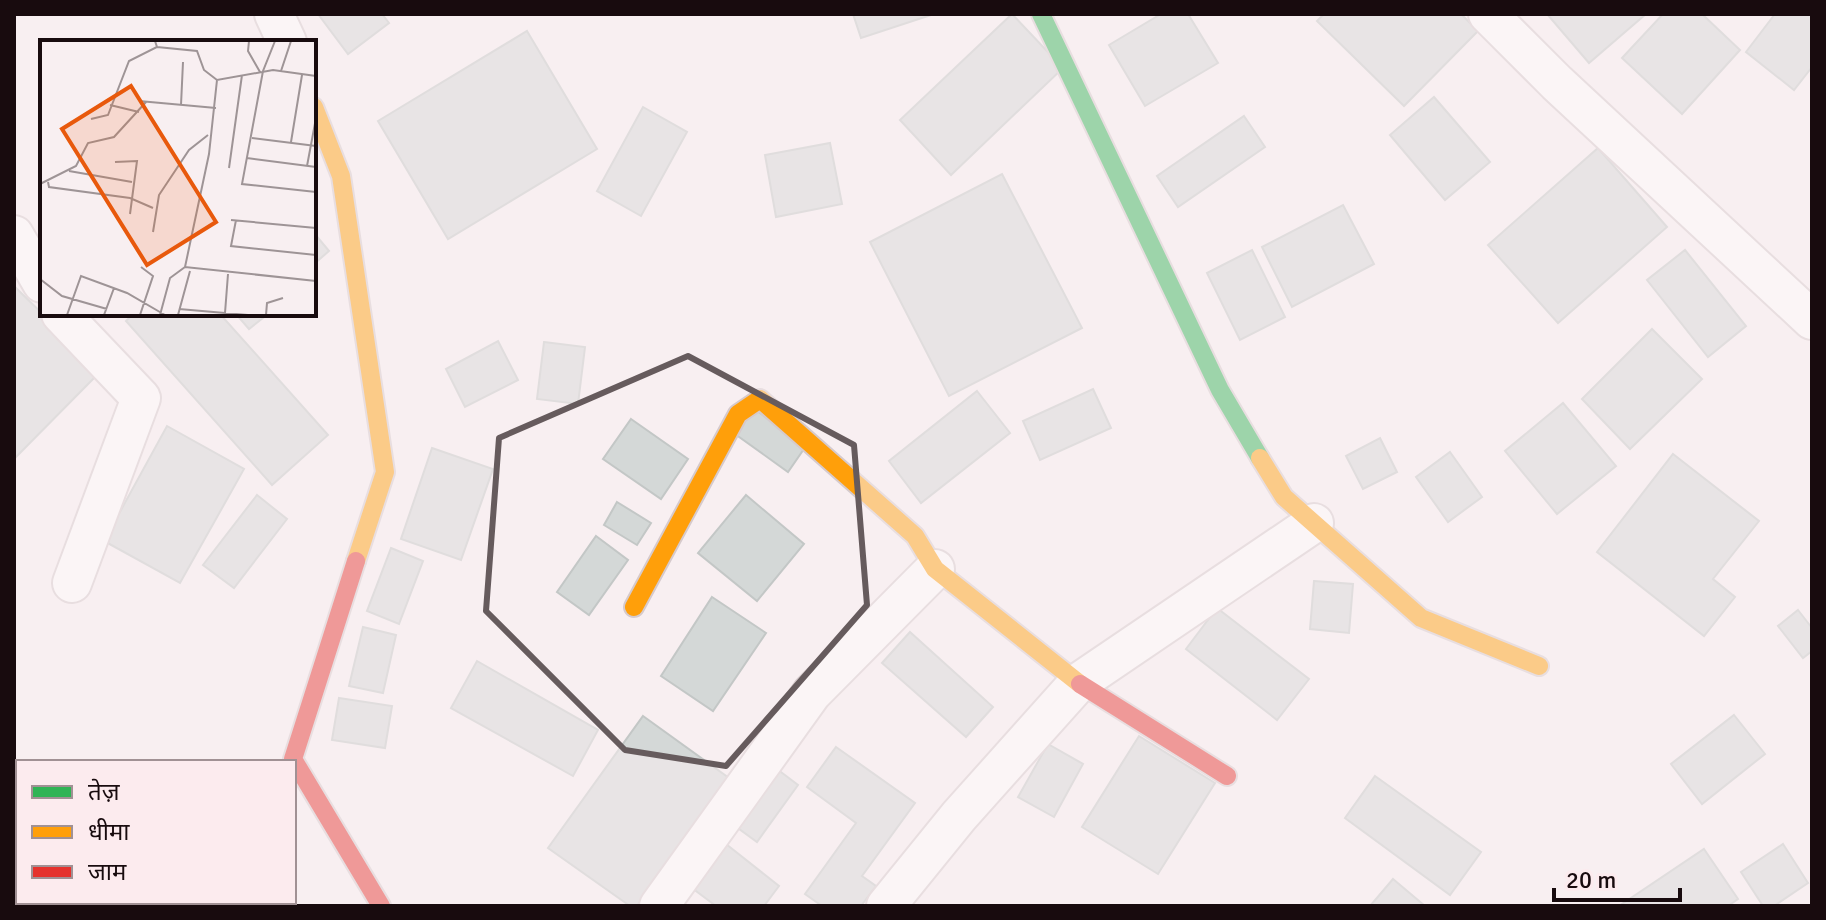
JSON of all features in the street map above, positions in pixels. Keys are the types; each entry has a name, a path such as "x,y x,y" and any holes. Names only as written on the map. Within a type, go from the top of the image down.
{"street":[{"path":"274,14 286,40"},
{"path":"1041,14 1220,390 1284,497 1421,618 1539,666"},
{"path":"1488,14 1557,83 1812,320"},
{"path":"294,760 385,472 341,176 316,112"},
{"path":"14,235 40,280"},
{"path":"63,316 141,398 72,583"},
{"path":"634,607 738,414 760,399 915,536 935,569 1078,683 1227,776"},
{"path":"886,906 959,816 1078,683 1314,523"},
{"path":"659,906 812,693 935,569"},
{"path":"296,764 381,906"}],"highlighted area":[{"path":"688,356 854,445 867,605 726,766 625,750 486,611 499,438"}],"building":[{"path":"318,14 382,14 389,23 348,54"},
{"path":"853,14 934,14 861,38"},
{"path":"1012,14 1063,68 951,175 900,120"},
{"path":"1161,14 1188,14 1218,63 1145,106 1109,45"},
{"path":"1324,14 1461,14 1478,31 1404,106 1317,21"},
{"path":"1547,14 1646,14 1589,63"},
{"path":"1663,14 1702,14 1740,50 1682,114 1622,58"},
{"path":"1775,14 1812,14 1812,67 1794,90 1746,52"},
{"path":"527,31 597,149 448,239 378,121"},
{"path":"1434,97 1490,162 1445,200 1390,135"},
{"path":"643,107 687,132 641,216 597,191"},
{"path":"1244,116 1265,147 1178,207 1157,176"},
{"path":"830,143 842,204 776,217 765,155"},
{"path":"1598,148 1667,227 1558,323 1488,245"},
{"path":"1002,174 1082,328 949,396 870,242"},
{"path":"1343,205 1374,264 1292,307 1262,247"},
{"path":"316,235 329,251 316,262"},
{"path":"1252,250 1285,317 1240,340 1207,273"},
{"path":"1685,250 1746,326 1708,357 1647,280"},
{"path":"14,286 40,311 40,316 45,316 101,371 14,459"},
{"path":"131,316 222,316 328,435 272,485 126,321"},
{"path":"238,316 265,316 249,329"},
{"path":"1652,329 1702,379 1630,449 1582,399"},
{"path":"498,341 518,380 465,407 446,369"},
{"path":"544,342 585,347 578,404 537,399"},
{"path":"1093,389 1111,428 1040,460 1023,421"},
{"path":"977,391 1010,433 921,503 889,461"},
{"path":"1563,403 1616,466 1557,514 1505,451"},
{"path":"753,408 806,446 788,472 735,434"},
{"path":"631,419 688,459 661,499 603,459"},
{"path":"167,426 244,469 180,583 104,541"},
{"path":"1380,438 1397,472 1363,489 1346,456"},
{"path":"432,448 493,469 461,560 401,539"},
{"path":"1450,452 1482,497 1448,522 1416,477"},
{"path":"1673,454 1759,521 1713,579 1735,597 1704,636 1597,552"},
{"path":"257,495 287,519 234,588 203,565"},
{"path":"746,495 804,544 757,601 698,553"},
{"path":"617,502 651,523 637,545 604,525"},
{"path":"596,536 628,560 589,615 557,592"},
{"path":"391,548 423,561 399,624 367,611"},
{"path":"1314,581 1353,584 1349,633 1310,629"},
{"path":"712,597 766,633 713,711 661,676"},
{"path":"1217,608 1309,679 1277,720 1186,649"},
{"path":"1798,610 1812,628 1812,651 1803,658 1778,626"},
{"path":"363,627 396,635 383,693 349,686"},
{"path":"910,632 993,707 966,737 882,663"},
{"path":"477,661 598,730 573,776 451,708"},
{"path":"339,698 392,706 385,748 332,740"},
{"path":"1734,715 1765,754 1702,804 1671,764"},
{"path":"643,716 729,778 637,906 630,906 548,848"},
{"path":"1139,736 1215,783 1158,874 1082,827"},
{"path":"1048,744 1083,764 1054,817 1018,797"},
{"path":"836,747 915,803 862,876 876,886 861,906 822,906 805,894 856,823 807,787"},
{"path":"773,766 798,785 757,842 731,823"},
{"path":"1375,776 1481,852 1450,895 1345,818"},
{"path":"726,844 779,886 764,906 716,906 692,888"},
{"path":"1783,844 1808,883 1774,906 1763,906 1741,872"},
{"path":"1704,849 1738,899 1728,906 1619,906"},
{"path":"1393,879 1425,906 1370,906"}],"traffic: fast":[{"path":"1041,14 1220,390 1260,458"}],"traffic: slow":[{"path":"316,112 341,176 385,472 356,561"},
{"path":"634,607 738,414 760,399 915,536 935,569 1080,684"},
{"path":"1260,458 1284,497 1421,618 1539,666"}],"traffic: jam":[{"path":"294,760 356,561"},
{"path":"1080,684 1227,776"},
{"path":"296,764 381,906"}]}
